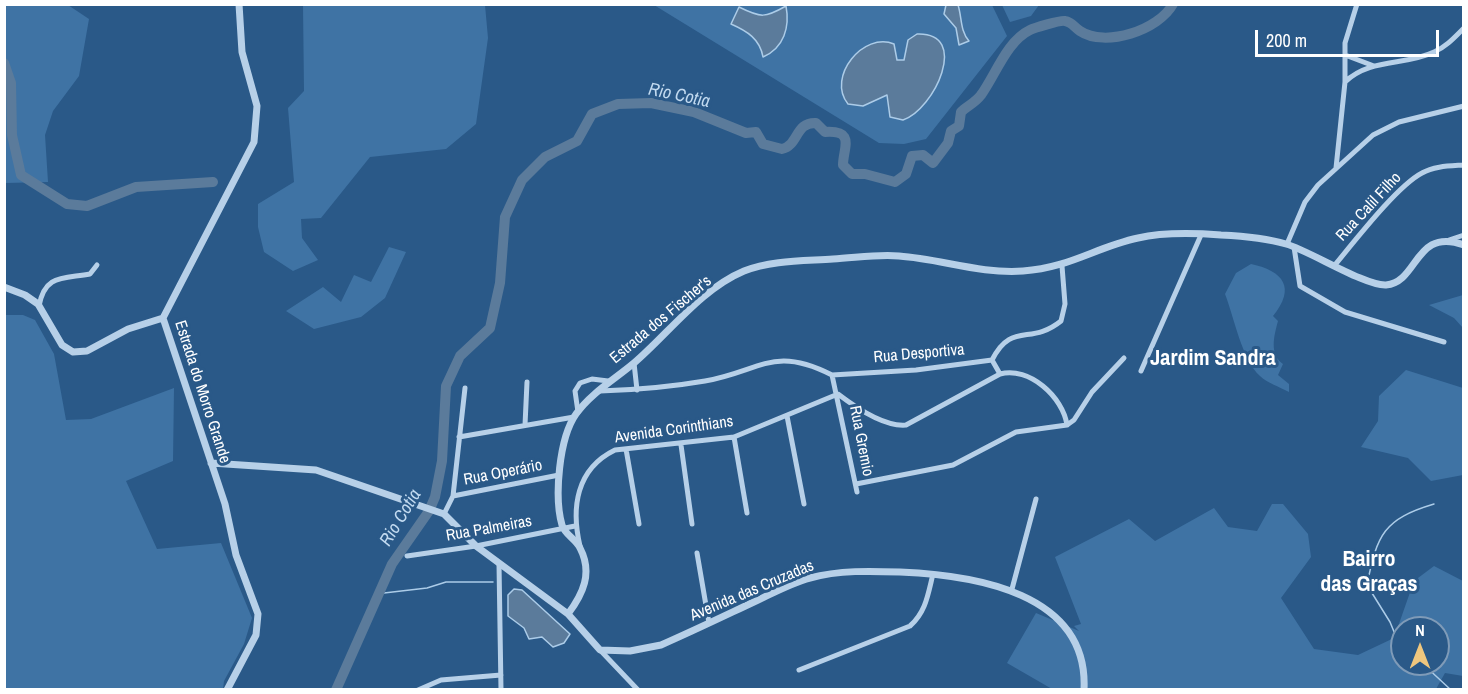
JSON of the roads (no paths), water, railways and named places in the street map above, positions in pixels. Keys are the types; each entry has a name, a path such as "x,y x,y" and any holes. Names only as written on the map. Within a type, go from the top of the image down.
{"street":[{"name":"Estrada do Morro Grande","path":"226,690 255,635 258,614 236,555 225,504 163,318 231,191 254,142 257,105 242,52 239,4"},
{"path":"1336,168 1345,82 1346,36 1357,4"},
{"path":"1345,82 1363,70 1374,66 1434,52 1464,28"},
{"path":"1345,55 1374,66"},
{"path":"1444,342 1345,312 1300,286 1290,246 1305,202 1336,168 1385,126 1464,106"},
{"name":"Rua Calil Filho","path":"1334,266 1412,180 1433,169 1464,165"},
{"name":"Estrada dos Fischer's","path":"576,414 608,381 634,363 712,292 743,271 759,267 895,255 975,270 1020,272 1062,266 1134,239 1175,234 1220,234 1290,246 1370,282 1386,285 1401,279 1432,245 1449,240"},
{"path":"1141,371 1201,235"},
{"path":"1449,240 1464,235"},
{"path":"1449,240 1464,245"},
{"path":"39,306 45,287 50,283 58,278 90,274 97,266"},
{"path":"1000,374 992,360 1002,344 1010,337 1040,334 1061,321 1065,304 1062,266"},
{"path":"4,287 25,295 39,306 62,345 80,352 91,350 128,329 163,318"},
{"path":"856,484 953,465 1016,432 1067,425 1074,420 1092,392 1124,358"},
{"path":"600,391 637,390 724,377 776,360 794,360 812,364 832,375"},
{"name":"Rua Desportiva","path":"832,375 916,370 992,360"},
{"path":"634,363 637,390"},
{"path":"838,394 853,405 895,425 906,425 1000,374 1020,372 1059,402 1065,412 1067,425"},
{"name":"Rua Gremio","path":"832,375 838,394 857,492"},
{"path":"568,614 586,582 580,547 563,529 559,475 576,414 575,392 580,383 592,379 608,381"},
{"path":"525,425 527,382"},
{"path":"444,514 453,496 465,388"},
{"name":"Avenida Corinthians","path":"580,547 575,526 575,508 584,477 606,454 626,449 681,445 734,437 838,394"},
{"path":"459,437 576,414"},
{"path":"788,416 804,504"},
{"path":"734,437 747,513"},
{"path":"681,445 692,524"},
{"path":"626,449 639,524"},
{"path":"211,464 316,470 444,514 476,546 568,614 638,690"},
{"name":"Rua Operário","path":"453,496 559,475"},
{"path":"1012,589 1036,499"},
{"name":"Rua Palmeiras","path":"407,556 476,546 575,526"},
{"path":"697,553 709,623"},
{"path":"499,564 501,690"},
{"name":"Avenida das Cruzadas","path":"600,650 619,652 648,649 807,578 827,574 933,574 984,581 1012,589 1050,614 1071,636 1082,660 1084,690"},
{"path":"799,670 910,626 918,619 926,605 933,574"},
{"path":"418,690 441,680 501,675"}],"waterway":[{"name":"Rio Cotia","path":"336,690 392,564 429,511 435,497 442,461 446,386 460,356 490,328 500,283 505,217 522,180 545,157 577,141 592,114 618,104 651,103 694,112 746,133 756,132 763,144 782,149 792,143 804,126 816,123 825,132 835,132 844,137 846,141 843,165 852,174 865,174 895,182 906,174 912,156 923,155 933,163 948,143 951,131 959,126 961,112 981,95 1008,50 1022,35 1036,28 1065,21 1091,36 1117,37 1131,34 1156,22 1173,4"},
{"path":"4,63 11,83 12,135 21,175 67,204 87,206 136,187 213,182"},
{"path":"1390,622 1367,585 1379,541 1393,523 1434,504"},
{"path":"381,590 384,593 427,588 446,582 493,582"},
{"path":"1436,676 1451,690"}],"district":[{"name":"Jardim Sandra","path":"1213,359"},
{"name":"Bairro das Graças","path":"1369,572"}]}
